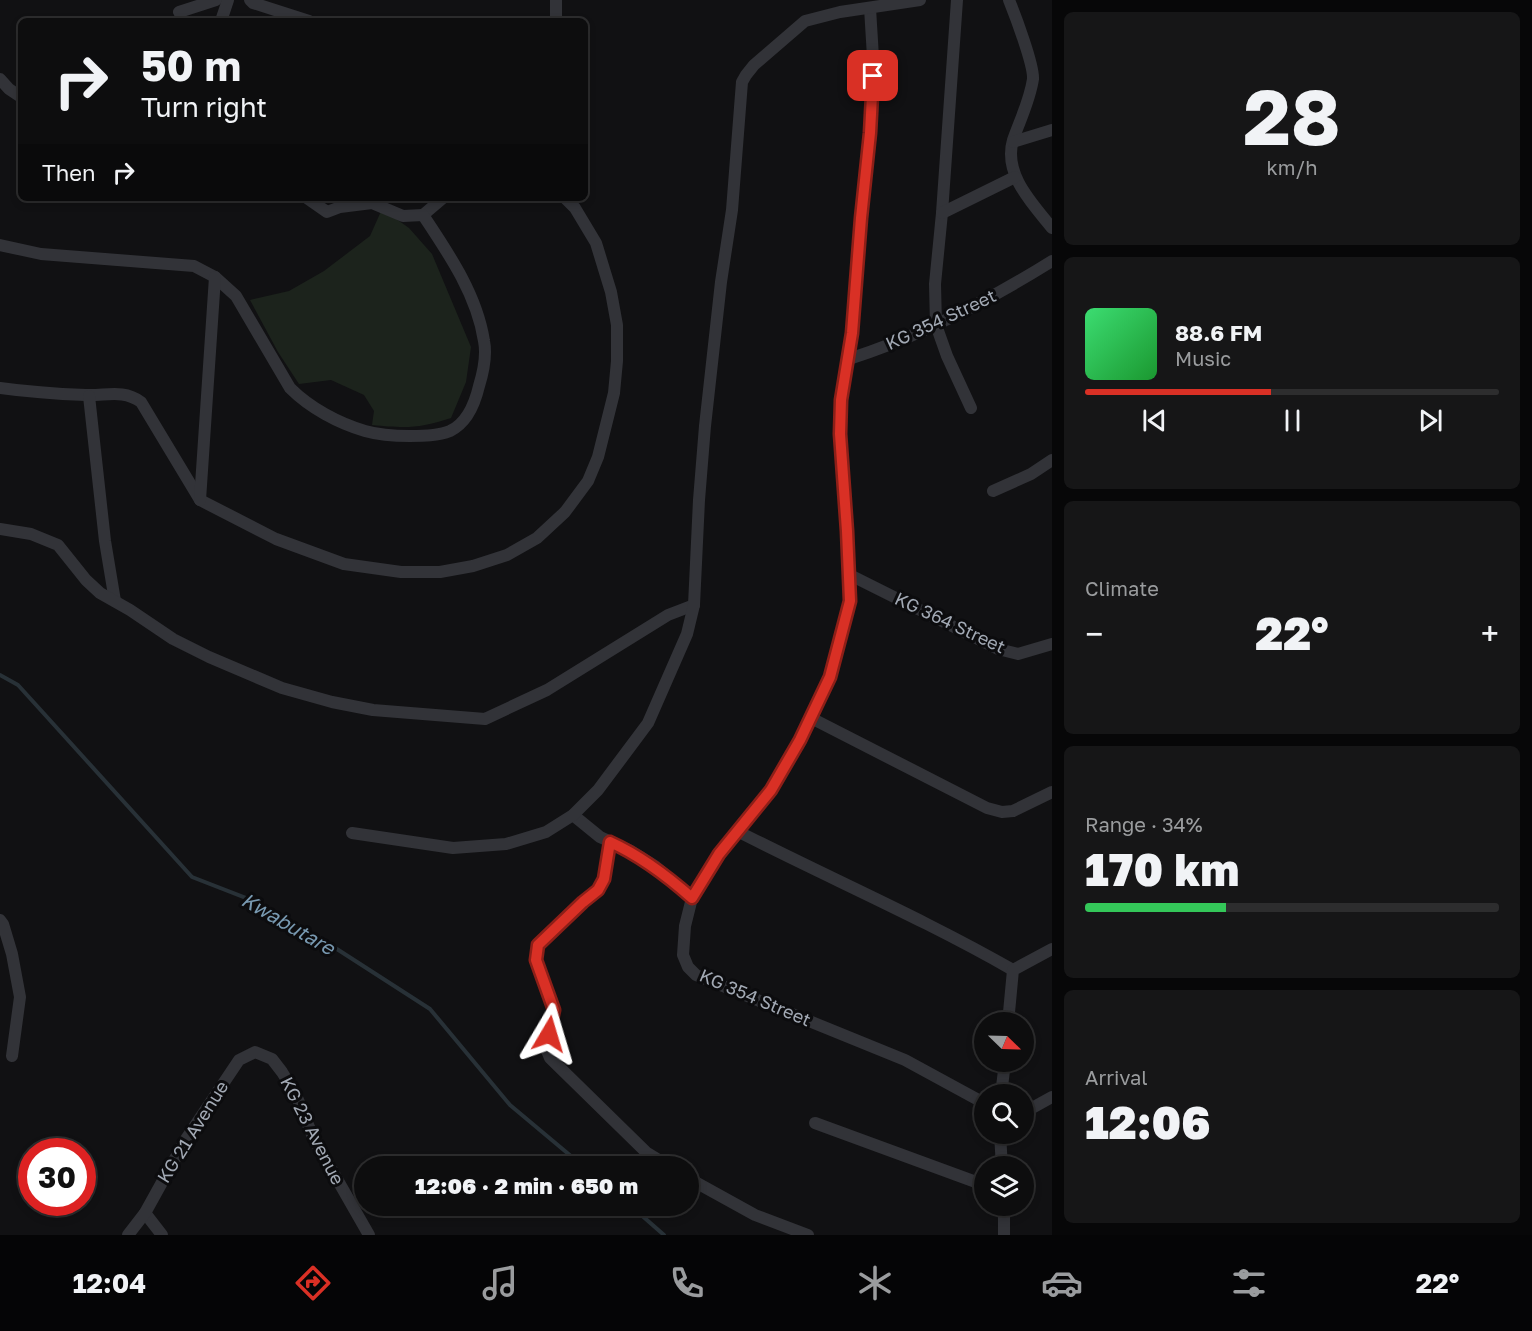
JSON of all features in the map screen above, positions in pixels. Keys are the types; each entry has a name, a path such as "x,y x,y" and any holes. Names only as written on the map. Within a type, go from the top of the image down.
{"street":[{"path":"179,12 216,0"},
{"path":"222,18 228,0"},
{"path":"250,0 300,18"},
{"path":"556,0 556,18"},
{"path":"352,833 453,848 482,847 524,840 546,832 573,815 598,790 648,723 687,634 694,604 705,426 732,210 742,82 754,65 806,21 840,12 920,0"},
{"path":"957,0 935,284 936,326 971,408"},
{"path":"1009,0 1033,76 1026,106 1012,142 1011,163 1015,177 1052,228"},
{"path":"849,360 870,133 873,57 870,8"},
{"path":"0,79 18,95"},
{"path":"1012,142 1052,130"},
{"path":"942,213 1015,177"},
{"path":"311,201 327,212 340,207 372,203 403,216 423,216 440,201"},
{"path":"0,388 89,396 109,393 132,396 141,402 200,500 276,538 344,564 392,571 440,572 473,566 507,555 537,538 565,512 588,481 598,457 614,393 617,325 611,291 596,243 575,208 568,201"},
{"path":"0,245 41,254 194,266 216,277 236,296 290,388 299,397 319,410 365,432 425,436 450,431 467,417 476,398 483,372 485,343 466,285 423,216"},
{"name":"KG 354 Street","path":"974,1098 905,1060 696,975 688,966 683,955 685,926 692,898 719,854 771,790 800,740 830,677 838,650 850,601 840,434 841,400 849,360 885,348 936,326 1009,288 1052,261"},
{"path":"200,500 216,277"},
{"path":"89,396 105,541 115,601"},
{"path":"993,491 1031,474 1052,460"},
{"path":"0,529 31,534 57,545 93,588 173,639 209,657 282,688 332,702 373,710 485,719 547,690 668,615 694,604"},
{"name":"KG 364 Street","path":"850,575 998,649 1018,654 1052,644"},
{"path":"811,718 987,808 1002,812 1014,811 1052,792"},
{"path":"573,815 589,830 655,866 692,898"},
{"path":"737,831 816,872 963,941 1013,970"},
{"path":"610,842 604,879 598,890 538,945 536,960 554,1010 545,1046 550,1058 652,1156"},
{"path":"0,920 12,954 20,997 12,1056"},
{"path":"1013,970 1052,949"},
{"path":"1009,1012 1013,970"},
{"name":"KG 21 Avenue","path":"128,1235 145,1213 186,1139 239,1060 255,1052 273,1059"},
{"name":"KG 23 Avenue","path":"273,1059 296,1095 313,1137 369,1235"},
{"path":"1034,1107 1052,1097"},
{"path":"814,1123 974,1181"},
{"path":"699,1184 755,1215 808,1235"},
{"path":"145,1213 162,1235"},
{"path":"1004,1216 1004,1235"}],"shaded area":[{"path":"382,209 409,228 432,254 471,347 466,382 451,418 420,426 372,425 374,411 364,395 331,380 299,384 278,352 250,300 289,291 324,271 370,236"}],"waterway":[{"name":"Kwabutare","path":"0,675 18,685 192,877 259,903 326,942 430,1009 510,1105 571,1156"},
{"name":"Kwabutare","path":"642,1216 664,1235"}],"route":[{"path":"549,1034 554,1010 536,960 538,945 598,890 604,879 610,842 631,851 655,866 692,898 719,854 771,790 800,740 830,677 850,601 840,434 841,400 852,333 873,76"}]}
